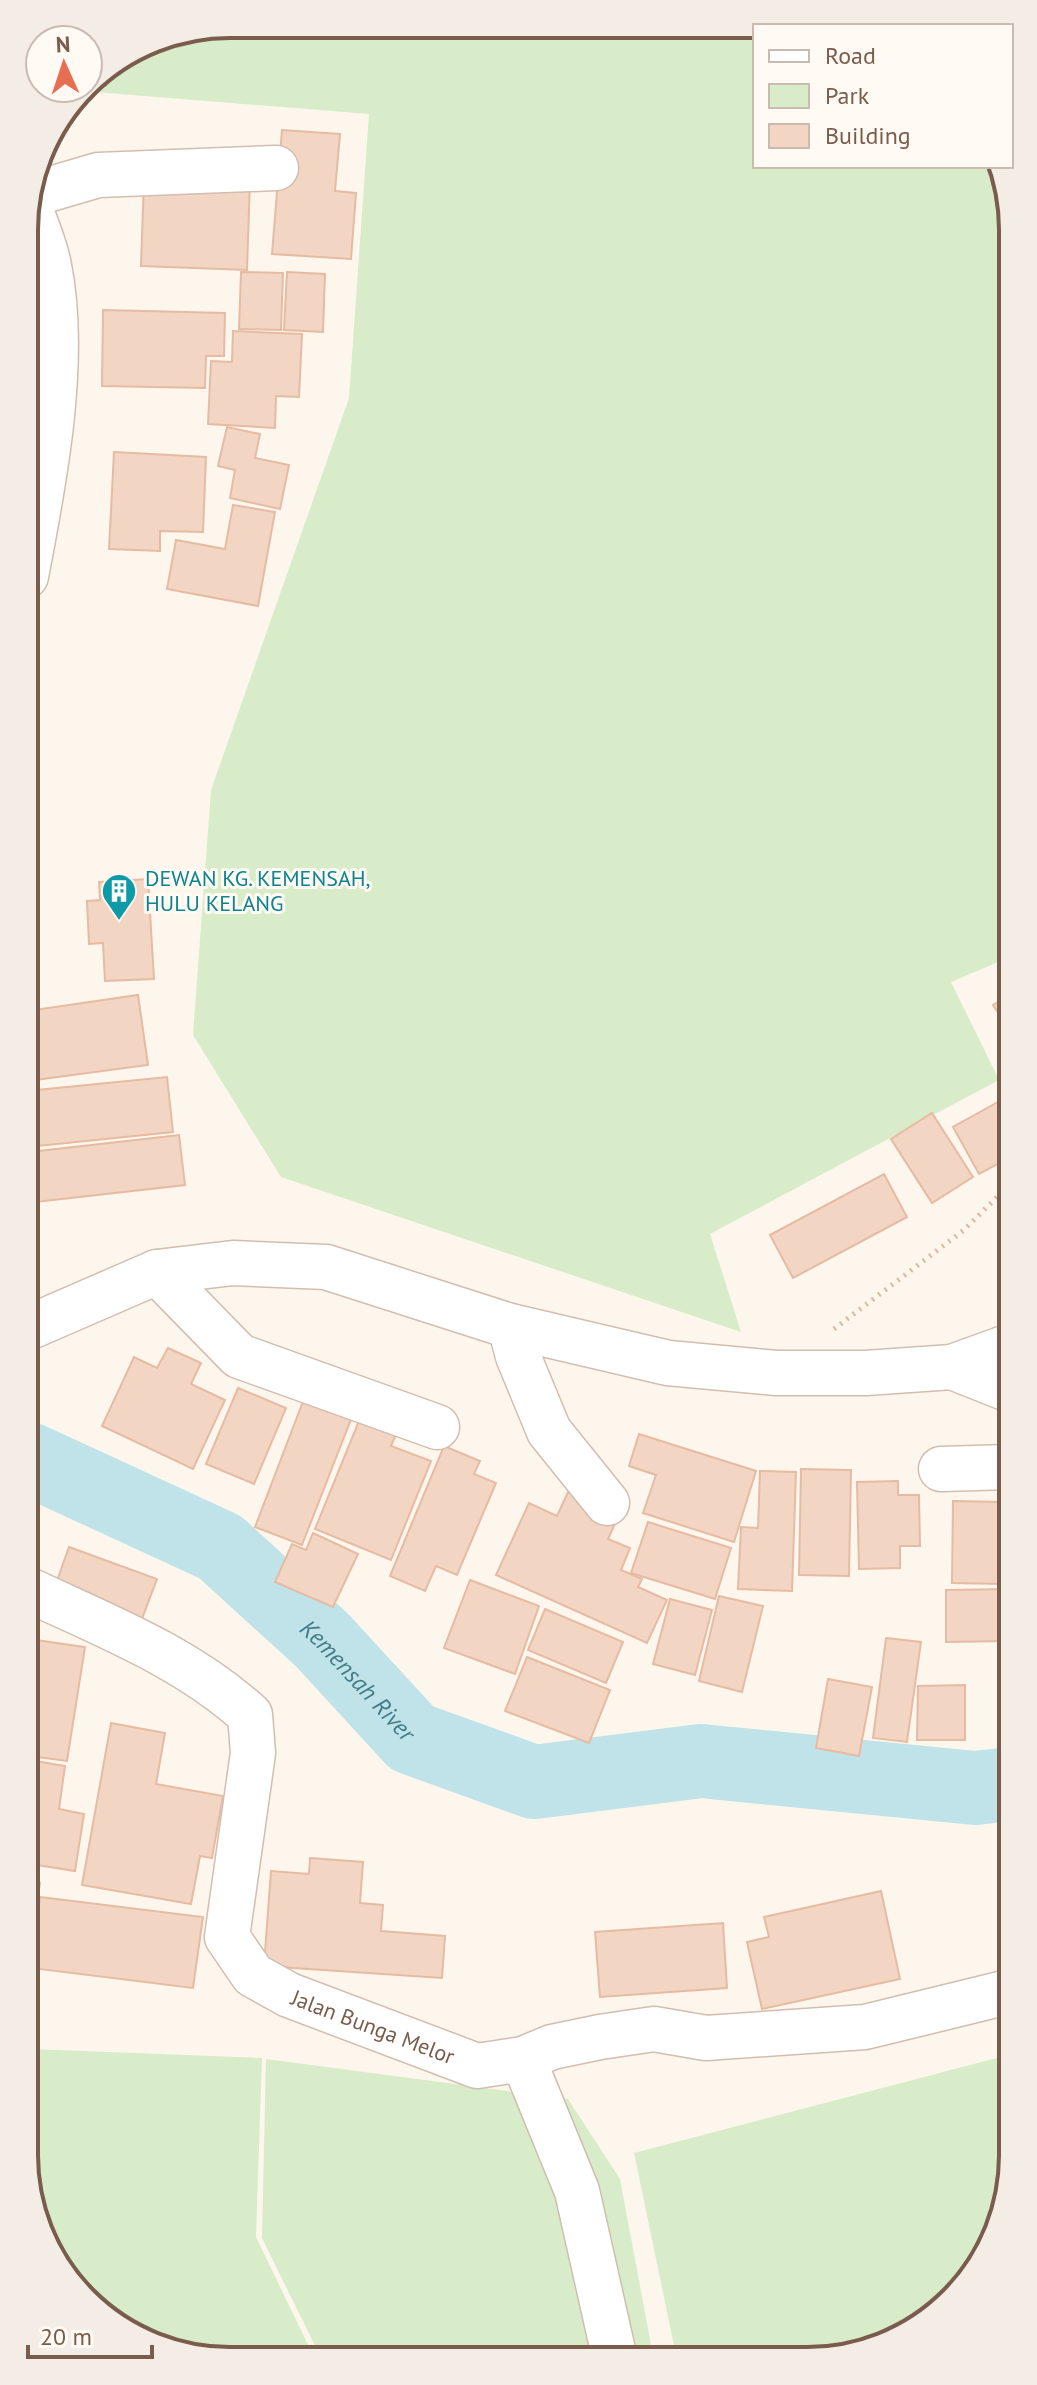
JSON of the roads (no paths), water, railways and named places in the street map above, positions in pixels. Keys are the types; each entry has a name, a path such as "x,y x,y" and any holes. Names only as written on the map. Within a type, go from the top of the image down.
{"street":[{"path":"43,191 98,175 276,168"},
{"path":"38,232 49,266 55,345 44,481 38,513"},
{"path":"38,1317 157,1272 233,1263 326,1267 510,1326 668,1363 776,1373 952,1367 999,1350"},
{"path":"157,1272 239,1356 437,1427"},
{"path":"510,1326 518,1356 549,1431 607,1503"},
{"path":"952,1367 999,1386"},
{"path":"941,1469 999,1467"},
{"name":"Jalan Bunga Melor","path":"38,1594 171,1657 219,1686 250,1715 253,1753 227,1937 253,1975 289,1995 477,2066 523,2059 552,2047 654,2029 706,2038 865,2027 999,1994"},
{"path":"523,2059 577,2191 612,2347"}],"waterway":[{"name":"Kemensah River","path":"38,1463 220,1547 322,1640 412,1738 534,1782 701,1761 975,1788 999,1785"}],"place":[{"name":"DEWAN KG. KEMENSAH, HULU KELANG","path":"119,922"}]}
